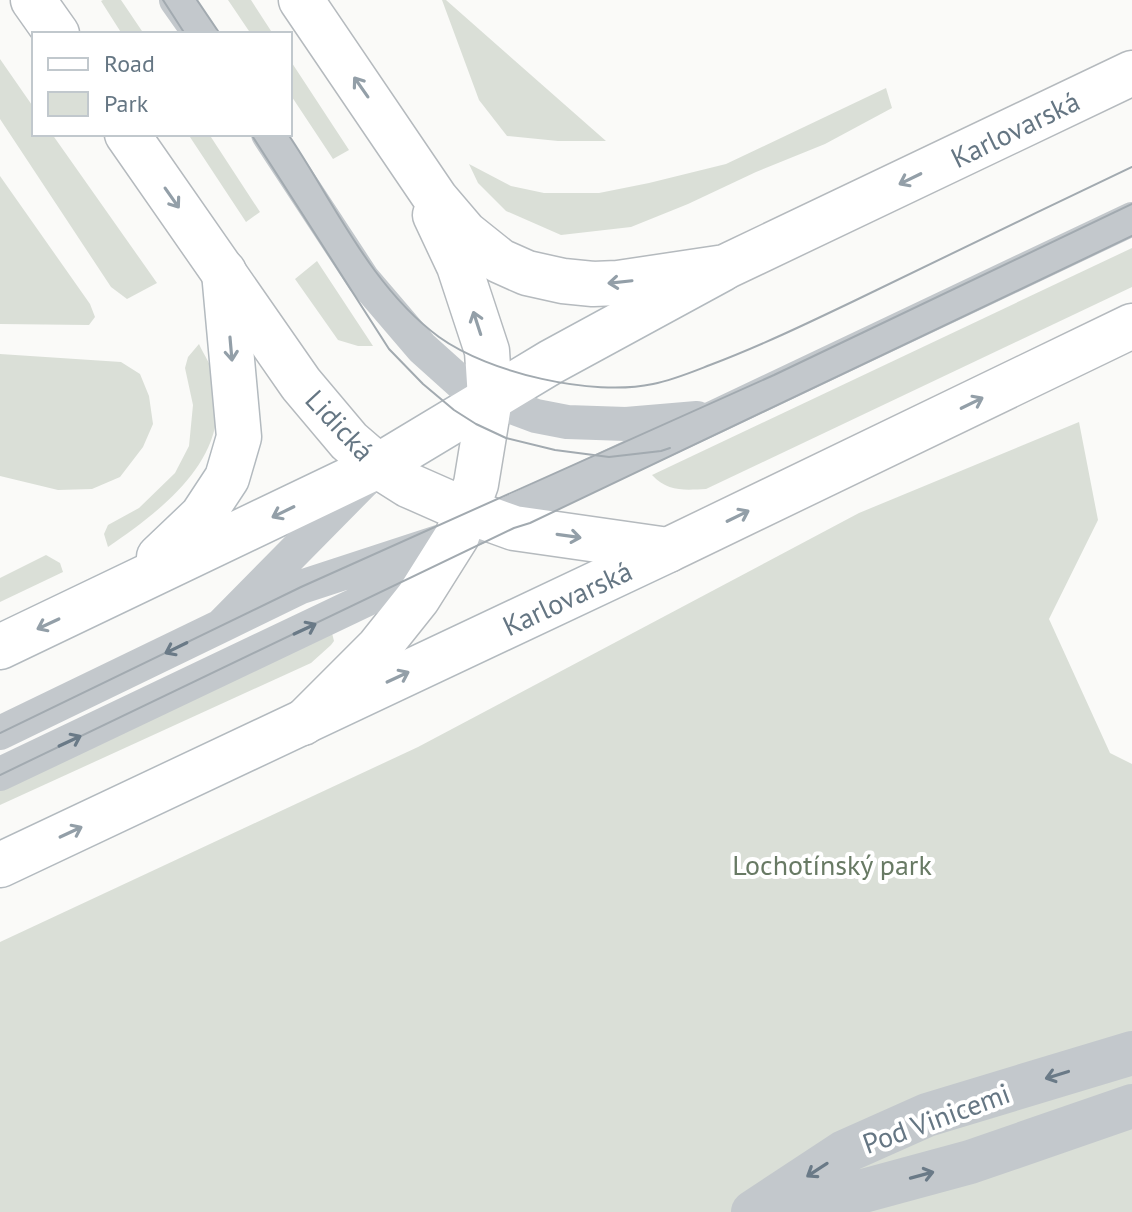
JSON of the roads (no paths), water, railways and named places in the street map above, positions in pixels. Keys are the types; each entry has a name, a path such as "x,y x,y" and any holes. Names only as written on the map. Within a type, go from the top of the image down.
{"main road":[{"path":"33,0 56,32"},
{"path":"301,0 405,151 459,266 487,351 490,399 464,534 379,647 303,723"},
{"name":"Karlovarská","path":"0,647 378,466 551,362 725,267 1132,73"},
{"name":"Lidická","path":"128,136 301,384 349,441 378,466 408,485 464,534 514,528 668,550"},
{"name":"Karlovarská","path":"405,151 436,199 465,233 500,261 527,273 593,284 725,267"},
{"path":"105,597 162,554 202,516 227,478 239,437 224,272"},
{"name":"Karlovarská","path":"0,865 668,550 1132,326"}],"street":[{"name":"Pod Vinicemi","path":"753,1212 844,1152 927,1115 1132,1053"},
{"name":"Pod Vinicemi","path":"764,1212 808,1206 955,1166 1132,1106"}],"lane":[{"path":"176,0 199,32"},
{"path":"269,136 363,279 422,348 471,392 536,416 567,422 626,424 717,416"},
{"name":"Karlovarská","path":"0,774 464,534 1132,219"},
{"name":"Karlovarská","path":"221,626 378,466"},
{"name":"Karlovarská","path":"0,733 301,587 464,534"}],"tram line":[{"path":"163,0 184,32"},
{"path":"197,0 219,32"},
{"path":"252,136 389,349 454,410 506,438 555,450 609,457 670,448"},
{"path":"289,136 373,269 415,317 439,337 460,350 513,371 542,379 601,387 660,382 747,350 1132,167"},
{"path":"0,733 301,587 774,375 1132,204"},
{"path":"0,775 1132,236"}],"park label":[{"name":"Lochotínský park","path":"832,864"}]}
